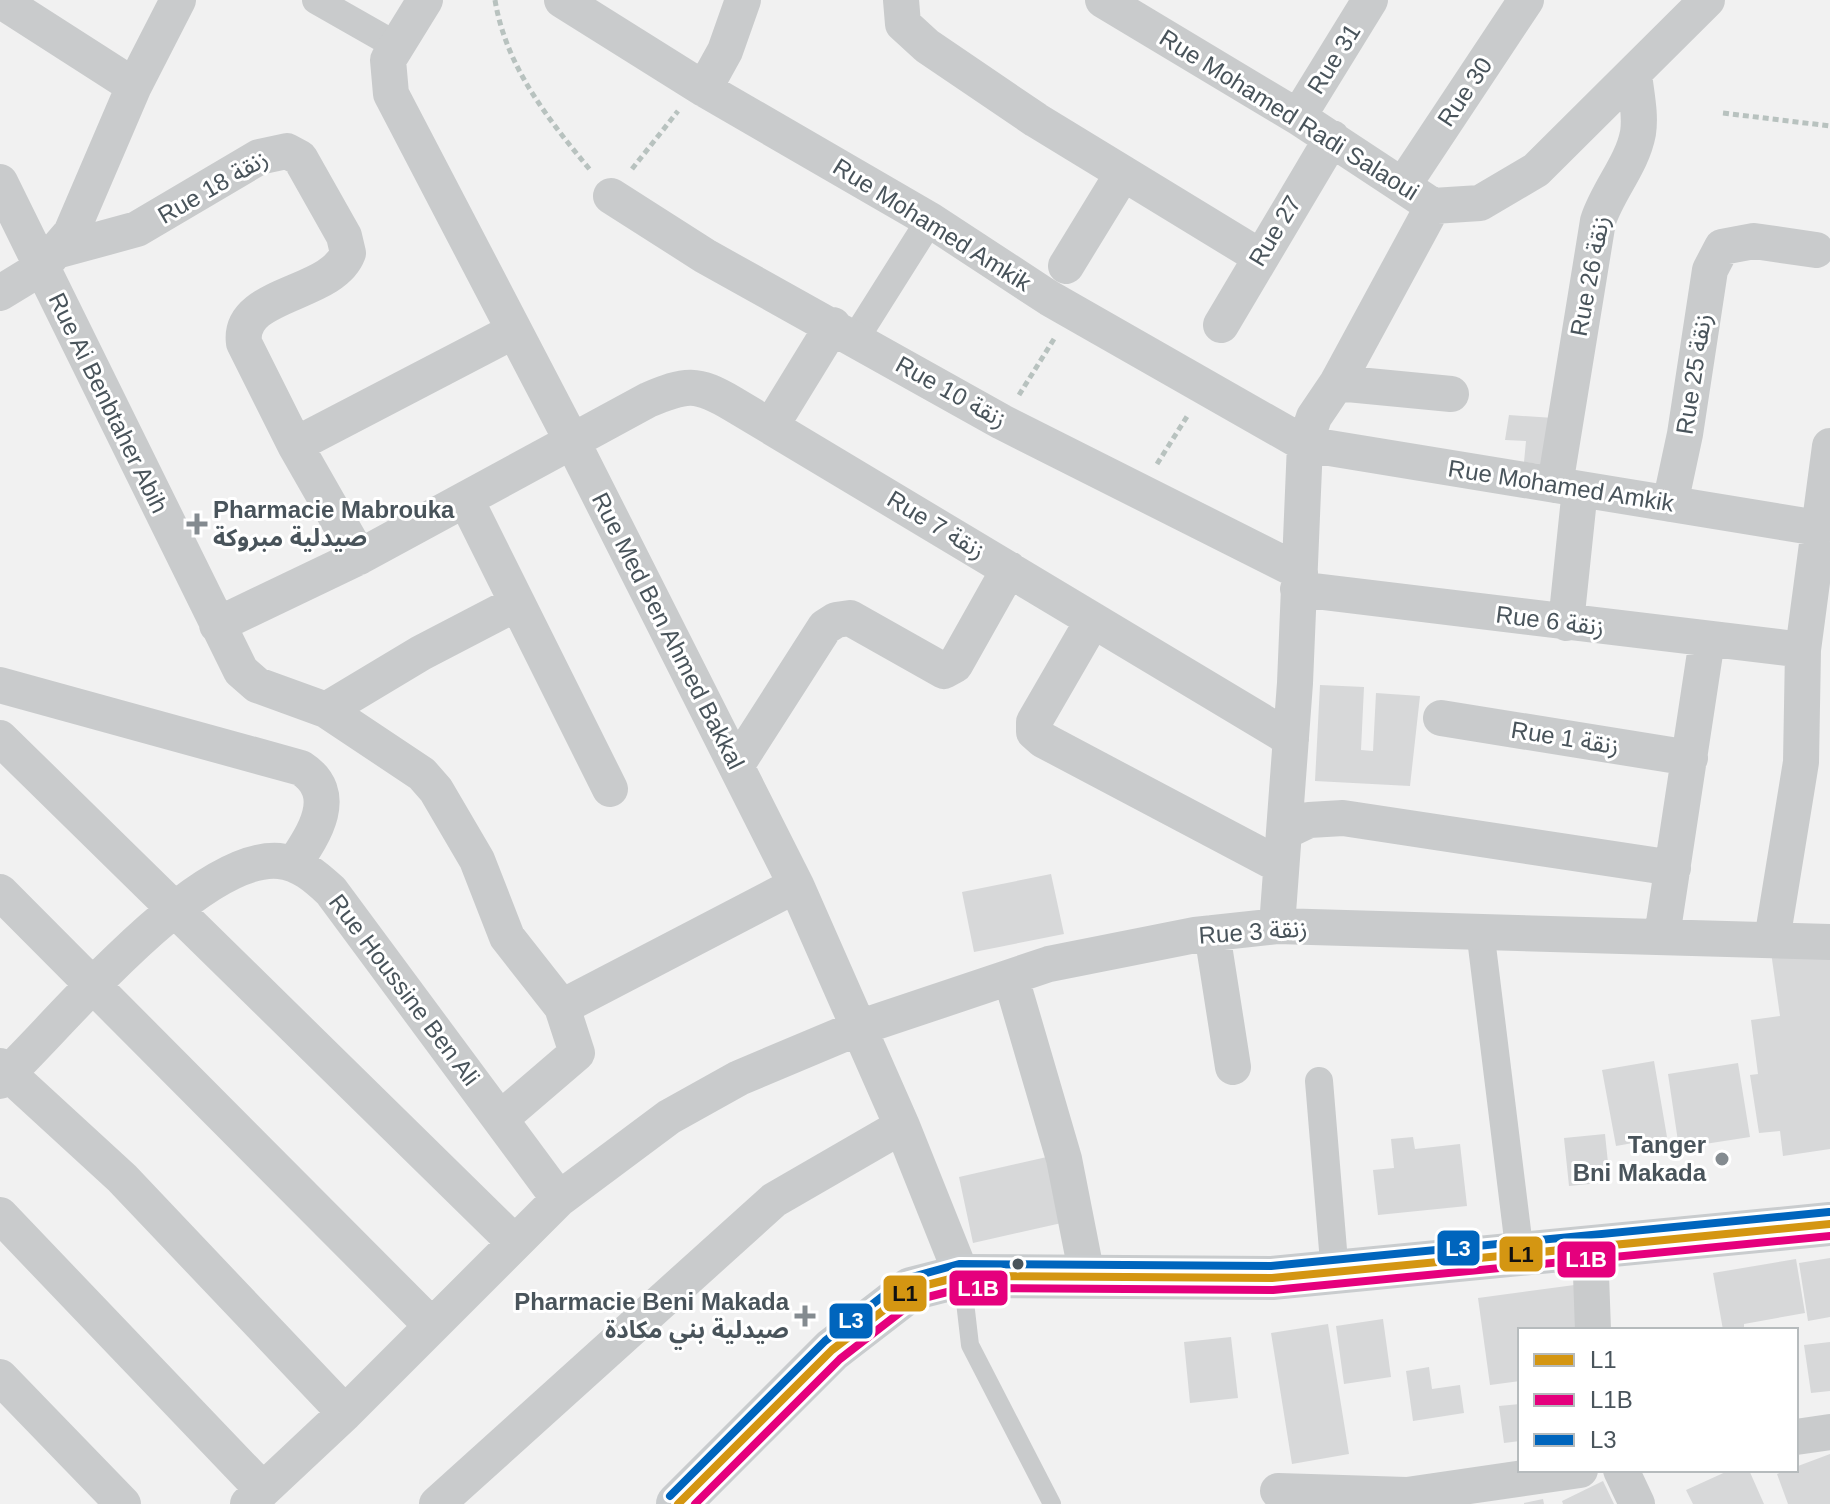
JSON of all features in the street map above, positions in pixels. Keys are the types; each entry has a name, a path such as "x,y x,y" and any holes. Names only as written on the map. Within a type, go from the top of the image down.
{"main road":[{"path":"678,1504 832,1350 911,1289 962,1276 1218,1280 1335,1274 1830,1224"}],"street":[{"path":"0,0 134,86"},
{"path":"0,293 51,259 84,207 134,86 178,0"},
{"path":"316,0 395,45"},
{"name":"Rue Med Ben Ahmed Bakkal","path":"425,0 388,60 391,94 573,443 796,885 902,1126 962,1276"},
{"path":"702,87 725,51 743,0"},
{"path":"901,0 903,24 927,46 1036,120 1259,256"},
{"name":"Rue Mohamed Radi Salaoui","path":"1103,0 1332,138 1433,206"},
{"name":"Rue 31","path":"1298,117 1370,0"},
{"name":"Rue 30","path":"1404,184 1526,0"},
{"path":"1277,926 1291,739 1305,444 1314,417 1337,383 1433,206 1480,203 1536,170 1707,0"},
{"name":"Rue Mohamed Amkik","path":"573,3 702,87 930,220 1072,311 1305,444 1818,528"},
{"name":"Rue 26 زنقة","path":"1566,623 1568,487 1598,221 1606,198 1634,148 1638,129 1634,74"},
{"name":"Rue 27","path":"1221,325 1259,256 1332,138"},
{"name":"Rue 18 زنقة","path":"51,259 148,224 259,157 287,151 300,158 344,236 348,253 339,271 256,311 242,332 253,366 359,557"},
{"path":"1066,266 1123,173"},
{"name":"Rue Ai Benbtaher Abih","path":"0,182 51,259 217,625 248,679 326,710 407,763 436,790 477,860 507,937 562,1007"},
{"name":"Rue 10 زنقة","path":"611,196 705,256 1002,422 1299,581"},
{"path":"771,426 930,220"},
{"name":"Rue 25 زنقة","path":"1670,504 1685,434 1710,270 1722,247 1754,241 1816,250"},
{"path":"295,445 514,331"},
{"path":"1337,383 1451,394"},
{"name":"Rue 7 زنقة","path":"217,625 359,557 676,388 704,388 1291,739"},
{"path":"1772,940 1801,762 1803,650 1830,446"},
{"path":"466,500 610,789"},
{"path":"736,766 825,627 836,620 850,618 944,671 955,665 1009,569"},
{"name":"Rue 6 زنقة","path":"1299,581 1566,623 1803,650"},
{"path":"326,710 421,653 517,603"},
{"path":"1093,620 1034,722 1034,732 1043,740 1283,849"},
{"path":"1662,936 1707,640"},
{"path":"0,685 301,768 316,780 323,808 316,829 294,864 269,861 244,867 195,892 92,986 3,1074 122,1178 345,1413"},
{"name":"Rue 1 زنقة","path":"1441,718 1690,758"},
{"path":"0,738 515,1243"},
{"path":"1283,849 1309,820 1343,818 1673,868"},
{"name":"Rue Houssine Ben Ali","path":"294,864 331,891 559,1199"},
{"path":"500,1119 577,1053 562,1007 796,885"},
{"path":"0,892 431,1325"},
{"name":"Rue 3 زنقة","path":"255,1497 345,1413 559,1199 669,1117 739,1078 858,1028 1049,964 1117,948 1277,926 1830,942"},
{"path":"1480,930 1520,1255"},
{"path":"1212,933 1233,1067"},
{"path":"1011,978 1064,1159 1087,1276"},
{"path":"1319,1081 1335,1274"},
{"path":"437,1504 774,1200 902,1126"},
{"path":"0,1215 255,1497"},
{"path":"1590,1247 1593,1328"},
{"path":"0,1377 123,1504"},
{"path":"1798,1437 1830,1432"},
{"path":"1278,1491 1409,1500 1569,1472"},
{"path":"1622,1472 1637,1504"}],"lane":[{"path":"962,1276 970,1345 1052,1504"}],"path":[{"path":"495,0 504,45 533,95 611,196 702,87"},
{"path":"1723,113 1830,126"},
{"path":"1002,422 1072,311"},
{"path":"1139,493 1205,387"}],"building":[{"path":"1509,415 1554,418 1547,465 1524,462 1526,441 1505,440"},
{"path":"1320,685 1364,687 1361,750 1373,751 1376,693 1420,696 1410,786 1315,781"},
{"path":"1051,874 1064,934 974,952 962,892"},
{"path":"1830,943 1830,1149 1783,1156 1780,1131 1759,1133 1750,1075 1758,1074 1751,1020 1780,1016 1771,952"},
{"path":"1654,1061 1667,1137 1616,1146 1602,1070"},
{"path":"1738,1063 1750,1137 1679,1148 1668,1074"},
{"path":"1605,1134 1610,1182 1569,1186 1564,1138"},
{"path":"1413,1137 1415,1149 1460,1144 1467,1206 1378,1215 1373,1170 1394,1168 1391,1139"},
{"path":"1060,1154 1075,1220 973,1243 959,1177"},
{"path":"1830,1258 1830,1317 1808,1321 1799,1263"},
{"path":"1796,1259 1805,1313 1744,1324 1744,1328 1723,1328 1713,1273"},
{"path":"1582,1284 1588,1328 1518,1328 1518,1381 1490,1385 1478,1298"},
{"path":"1383,1319 1391,1377 1344,1384 1336,1326"},
{"path":"1328,1324 1349,1454 1292,1464 1271,1333"},
{"path":"1231,1337 1238,1398 1190,1403 1184,1342"},
{"path":"1830,1342 1830,1391 1811,1393 1804,1345"},
{"path":"1429,1367 1432,1389 1460,1385 1464,1413 1413,1421 1406,1371"},
{"path":"1518,1404 1518,1441 1504,1443 1499,1406"},
{"path":"1830,1454 1830,1504 1788,1504 1777,1474 1798,1472 1798,1466"},
{"path":"1726,1472 1750,1472 1764,1504 1693,1504 1686,1490"},
{"path":"1603,1481 1614,1504 1563,1504 1562,1501"},
{"path":"1543,1499 1544,1504 1524,1504 1524,1503"}],"transit line":[{"name":"L3","path":"670,1496 825,1341 905,1279 959,1264 1271,1266 1829,1212"},
{"name":"L1","path":"678,1504 832,1350 911,1289 962,1276 1272,1278 1830,1224"},
{"name":"L1B","path":"695,1504 840,1359 916,1300 963,1288 1273,1290 1830,1236"}],"place":[{"name":"Pharmacie Mabrouka صيدلية مبروكة","path":"197,524"},
{"name":"Tanger Bni Makada","path":"1722,1159"},
{"name":"Pharmacie Beni Makada صيدلية بني مكادة","path":"805,1316"}]}
